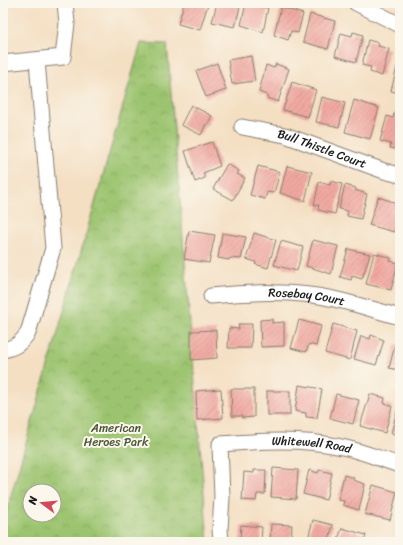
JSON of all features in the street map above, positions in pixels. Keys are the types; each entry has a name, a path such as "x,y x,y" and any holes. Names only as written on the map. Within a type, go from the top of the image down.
{"street":[{"path":"3,63 37,61 64,57 67,24 65,3"},
{"path":"356,3 400,26"},
{"path":"3,350 15,347 28,333 52,248 37,61"},
{"name":"Bull Thistle Court","path":"242,127 285,135 384,171 400,175"},
{"name":"Rosebay Court","path":"211,296 255,292 308,294 334,299 400,317"},
{"name":"Whitewell Road","path":"221,542 220,529 222,497 220,444 269,441 311,442 341,446 400,465"}],"green space":[{"name":"American Heroes Park","path":"141,43 167,44 208,542 3,542 3,523"}],"building":[{"path":"184,3 195,5 196,3 208,4 200,30 178,24"},
{"path":"217,3 241,3 235,27 212,22"},
{"path":"246,3 259,3 258,6 268,8 263,32 241,25"},
{"path":"281,7 303,14 298,33 291,31 288,40 274,35"},
{"path":"310,14 335,21 328,49 303,42"},
{"path":"353,32 363,35 356,62 335,56 341,33 352,36"},
{"path":"368,40 379,43 378,46 389,49 382,76 370,72 371,67 362,65"},
{"path":"251,56 255,81 232,84 228,60"},
{"path":"400,59 400,93 391,91"},
{"path":"217,63 226,90 206,97 196,71"},
{"path":"276,64 289,69 278,102 267,98 267,95 259,92 266,65 274,68"},
{"path":"292,82 316,90 308,117 283,110"},
{"path":"322,97 345,103 339,127 316,122"},
{"path":"354,100 379,108 370,139 345,132"},
{"path":"191,105 212,116 201,135 181,125"},
{"path":"394,114 400,115 400,150 390,148 391,144 380,141 387,116 393,118"},
{"path":"212,142 220,166 203,173 205,178 195,182 185,151"},
{"path":"227,164 239,171 237,174 245,178 233,200 213,189"},
{"path":"258,166 280,172 274,193 267,192 265,199 250,195"},
{"path":"287,166 312,172 305,201 280,193"},
{"path":"331,181 342,184 335,214 318,210 319,205 314,205 319,182 330,185"},
{"path":"345,185 356,188 355,190 367,194 361,219 347,216 348,211 339,209"},
{"path":"378,197 400,204 400,211 394,232 369,225"},
{"path":"189,231 215,235 209,263 184,259"},
{"path":"222,233 246,237 241,259 230,258 229,260 218,258"},
{"path":"254,233 276,240 268,268 255,264 256,262 246,259"},
{"path":"313,240 338,246 331,274 306,266"},
{"path":"281,241 303,247 297,271 274,265"},
{"path":"348,249 370,254 362,279 352,276 351,280 340,277"},
{"path":"374,253 391,258 390,261 398,263 391,290 366,284"},
{"path":"272,319 272,323 284,322 284,346 261,347 260,320"},
{"path":"299,320 321,326 316,346 309,344 306,352 291,348"},
{"path":"238,324 252,324 251,348 228,348 229,328 239,329"},
{"path":"333,324 357,331 350,360 325,353"},
{"path":"216,330 217,358 191,360 191,331"},
{"path":"371,335 384,340 376,365 354,359 361,336 370,339"},
{"path":"395,345 400,346 400,370 389,368"},
{"path":"299,385 322,389 317,418 306,417 306,413 295,411"},
{"path":"221,389 223,418 197,420 196,391"},
{"path":"231,389 254,389 254,417 242,418 242,416 232,416"},
{"path":"267,391 290,391 290,415 267,415"},
{"path":"336,394 359,400 353,424 330,418"},
{"path":"370,394 385,398 384,403 392,406 385,433 360,426"},
{"path":"398,408 400,408 400,436 391,433"},
{"path":"273,468 298,470 296,499 271,497"},
{"path":"254,470 266,470 265,494 257,494 256,501 242,500 244,472 254,473"},
{"path":"309,470 318,473 319,470 332,473 326,500 303,494"},
{"path":"344,475 365,484 359,510 343,505 344,501 338,500"},
{"path":"373,485 397,492 390,520 365,514"},
{"path":"313,520 333,525 328,542 307,542"},
{"path":"271,524 292,525 291,542 270,542"},
{"path":"241,525 262,527 261,542 240,542"},
{"path":"342,528 366,535 364,542 337,542"}]}
